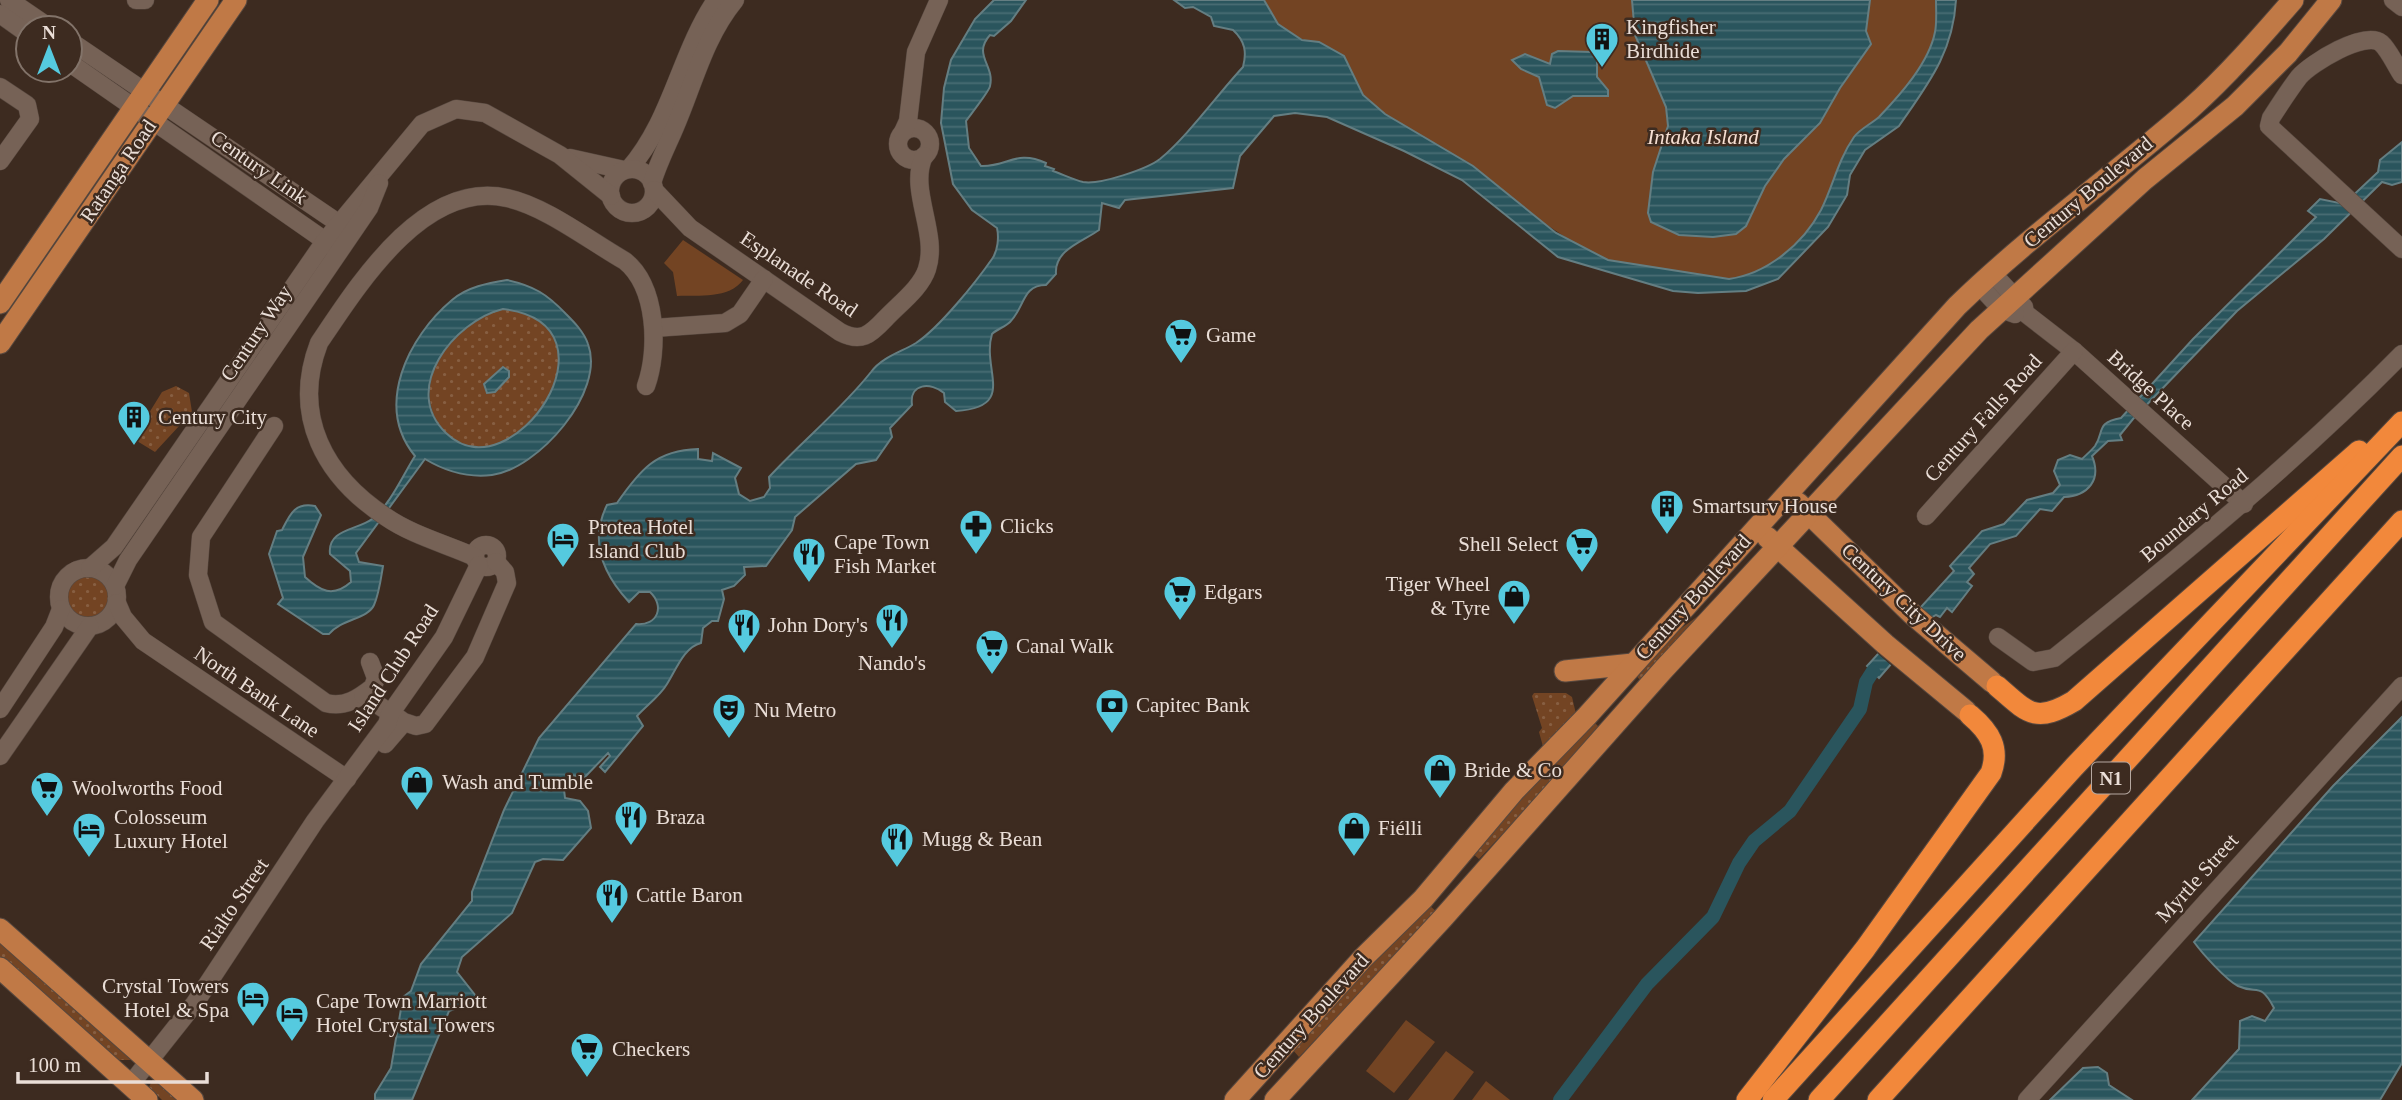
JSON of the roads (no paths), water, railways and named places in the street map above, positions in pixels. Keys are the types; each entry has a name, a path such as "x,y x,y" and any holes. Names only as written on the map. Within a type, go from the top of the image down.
{"highway":[{"path":"1994,684 2024,710 2038,715 2053,713 2074,701 2340,468 2402,407"},
{"path":"1773,1100 2074,767 2402,422"},
{"name":"N1","path":"1819,1100 2402,456"},
{"name":"N1","path":"1878,1100 2402,521"},
{"path":"1747,1100 1865,949 1991,773 1995,753 1993,742 1968,713"}],"main road":[{"name":"Ratanga Road","path":"0,343 149,106 208,0"},
{"name":"Ratanga Road","path":"0,303 149,106 236,0"},
{"name":"Century Boulevard","path":"1235,1100 1363,958 1423,899 1514,791 1985,279 2190,109 2245,55 2293,0"},
{"name":"Century Boulevard","path":"1275,1100 1443,918 1808,512 2013,306 2146,179 2235,106 2288,53 2332,0"},
{"name":"Century City Drive","path":"1787,492 1920,620 1994,684"},
{"name":"Century City Drive","path":"1756,527 1893,650 1968,713"},
{"path":"1565,671 1633,664"},
{"path":"0,929 193,1100"},
{"path":"0,968 147,1100"}],"street":[{"path":"136,0 145,0"},
{"path":"716,0 690,47 658,127 626,170 613,181 611,196 621,209 637,212 649,204 653,186 701,57 714,29 735,0"},
{"path":"912,131 929,139 930,147 917,162 898,147 912,131 910,102 916,52 939,0"},
{"path":"2393,0 2402,7"},
{"path":"2402,75 2382,44 2364,39 2312,65 2300,76 2271,117 2271,130 2402,249"},
{"path":"84,53 149,106"},
{"path":"84,71 149,106"},
{"path":"0,87 27,105 30,119 0,161"},
{"name":"Century Link","path":"149,106 345,228"},
{"name":"Century Link","path":"149,106 340,251"},
{"name":"Century Way","path":"90,569 114,547 325,241 345,228 383,173 422,124 456,109 485,113 560,155 611,196"},
{"name":"Century Way","path":"560,155 626,170"},
{"name":"Esplanade Road","path":"653,186 690,228 840,332 851,338 866,337 920,282 927,269 930,253 917,162"},
{"path":"626,170 643,172 653,186"},
{"path":"483,561 381,514 334,472 320,448 311,409 314,356 319,343 367,271 444,204 484,194 525,203 625,261 638,274 654,328 654,364 646,386"},
{"name":"Esplanade Road","path":"637,212 690,228"},
{"name":"Century Way","path":"116,594 128,560 340,251 345,228"},
{"path":"654,328 711,326 734,319 740,314 761,277"},
{"name":"Bridge Place","path":"1985,279 2013,306 2074,351 2244,504"},
{"name":"Century Falls Road","path":"1926,516 2074,351"},
{"name":"Boundary Road","path":"1998,637 2033,662 2054,658 2244,504 2336,421 2402,355"},
{"path":"274,426 200,540 198,575 208,612 213,622 326,702 340,705 363,695 376,681 370,662"},
{"name":"Island Club Road","path":"347,779 387,724 397,718 444,637 483,561 505,572 507,583 475,657 425,724 416,726 397,718"},
{"path":"0,709 54,627 61,609 59,593 65,580 74,572 90,569 105,574 116,594 109,617 93,626 0,756"},
{"name":"North Bank Lane","path":"116,594 123,617 142,641"},
{"path":"61,609 74,623 93,626"},
{"name":"North Bank Lane","path":"93,626 142,641 347,779"},
{"name":"Myrtle Street","path":"2026,1100 2402,686"},
{"path":"363,695 397,718"},
{"name":"Rialto Street","path":"130,1084 195,1003 315,821 347,779"}],"water":[{"path":"994,0 1026,0 1011,21 994,36 990,35 983,48 990,72 990,86 966,121 969,148 981,166 1019,158 1036,159 1046,163 1045,166 1054,169 1053,171 1072,179 1091,182 1123,175 1154,163 1171,150 1192,127 1243,67 1244,62 1242,43 1233,30 1214,26 1211,17 1193,7 1185,8 1174,0 1264,0 1278,24 1302,40 1319,42 1344,56 1363,95 1385,114 1473,166 1556,233 1608,260 1729,279 1757,271 1770,264 1794,245 1813,223 1854,137 1896,99 1927,55 1935,32 1936,0 1956,0 1950,36 1937,67 1899,126 1865,150 1850,175 1847,195 1828,227 1778,279 1746,291 1673,291 1558,257 1462,180 1327,117 1295,113 1274,116 1240,156 1233,188 1125,200 1119,208 1102,203 1099,230 1064,253 1059,259 1056,274 1046,285 1032,289 1010,322 992,334 990,361 993,384 992,394 986,402 975,408 956,411 945,402 944,393 939,389 927,386 917,389 912,405 890,428 892,437 876,460 856,464 795,517 792,530 766,566 744,567 745,575 734,586 722,590 724,599 718,621 712,621 703,628 701,643 685,654 664,688 637,716 643,726 605,772 600,767 610,756 608,753 585,777 569,775 563,781 565,798 580,801 588,811 591,828 563,860 543,859 535,862 512,913 462,957 457,972 479,1000 449,1011 412,1100 375,1100 375,1094 391,1068 403,997 411,991 421,964 472,901 472,892 504,810 539,738 636,624 650,622 657,614 657,603 650,592 639,592 629,602 606,568 599,544 599,531 607,505 617,503 650,464 671,453 698,449 698,459 712,461 713,453 741,468 735,478 739,494 750,501 764,497 770,488 769,477 875,367 916,343 935,327 967,292 994,256 998,244 997,228 972,210 953,184 941,123 944,88 951,60 975,19"},
{"path":"1632,0 1870,0 1866,31 1871,44 1840,88 1820,123 1784,159 1765,186 1746,226 1736,234 1713,237 1679,235 1651,222 1648,213 1653,172 1668,126 1666,107 1635,35"},
{"path":"1558,51 1592,52 1597,55 1597,77 1608,90 1608,96 1573,96 1555,108 1547,105 1539,77 1521,69 1512,60 1525,54 1550,64 1552,54"},
{"path":"2402,142 2402,182 2392,185 2382,182 2324,239 2237,311 2133,419 2120,435 2122,440 2108,441 2092,456 2095,465 2094,479 2086,490 2064,497 2052,511 2040,509 2016,536 1990,544 1969,568 1974,574 1967,582 1972,586 1952,612 1947,608 1940,617 1936,615 1931,618 1879,678 1867,666 1954,571 1950,566 1982,531 2004,524 2027,500 2053,493 2060,485 2054,471 2058,460 2070,455 2082,459 2095,446 2104,425 2121,418 2193,339 2316,217 2308,211 2320,199 2344,204 2378,172 2380,160"},
{"path":"507,280 533,288 546,296 584,335 591,363 587,384 578,405 547,444 510,470 483,476 466,474 425,459 356,553 359,562 383,566 374,605 366,613 340,625 329,634 323,634 278,604 283,598 269,554 277,531 282,530 294,510 308,505 315,506 321,515 303,557 305,577 327,591 338,590 351,582 350,571 330,554 333,540 379,513 415,456 403,436 397,416 397,394 410,352 436,315 452,300 471,289","holes":["503,309 539,321 556,344 557,372 546,401 526,426 500,443 472,447 446,433 433,416 429,397 431,378 439,359 451,342 467,327"]},
{"path":"503,367 509,371 509,377 495,392 487,393 484,384"},
{"path":"2402,717 2402,1063 2380,1100 2192,1100 2239,1049 2240,1021 2252,1016 2265,1021 2274,1008 2265,994 2238,986 2227,978 2194,942 2333,786"},
{"path":"2098,1067 2107,1073 2109,1085 2132,1100 2050,1100 2083,1068"}],"waterway":[{"path":"1560,1100 1647,984 1713,917 1739,863 1754,841 1790,811 1860,709 1866,682 1873,671"}],"place":[{"name":"Kingfisher Birdhide","path":"1602,69"},
{"name":"Game","path":"1181,365"},
{"name":"Century City","path":"134,447"},
{"name":"Smartsurv House","path":"1667,536"},
{"name":"Clicks","path":"976,556"},
{"name":"Protea Hotel Island Club","path":"563,569"},
{"name":"Shell Select","path":"1582,574"},
{"name":"Cape Town Fish Market","path":"809,584"},
{"name":"Edgars","path":"1180,622"},
{"name":"Tiger Wheel & Tyre","path":"1514,626"},
{"name":"Nando's","path":"892,650"},
{"name":"John Dory's","path":"744,655"},
{"name":"Canal Walk","path":"992,676"},
{"name":"Capitec Bank","path":"1112,735"},
{"name":"Nu Metro","path":"729,740"},
{"name":"Bride & Co","path":"1440,800"},
{"name":"Wash and Tumble","path":"417,812"},
{"name":"Woolworths Food","path":"47,818"},
{"name":"Braza","path":"631,847"},
{"name":"Fiélli","path":"1354,858"},
{"name":"Colosseum Luxury Hotel","path":"89,859"},
{"name":"Mugg & Bean","path":"897,869"},
{"name":"Cattle Baron","path":"612,925"},
{"name":"Crystal Towers Hotel & Spa","path":"253,1028"},
{"name":"Cape Town Marriott Hotel Crystal Towers","path":"292,1043"},
{"name":"Checkers","path":"587,1079"}],"park label":[{"name":"Intaka Island","path":"1703,137"}]}
